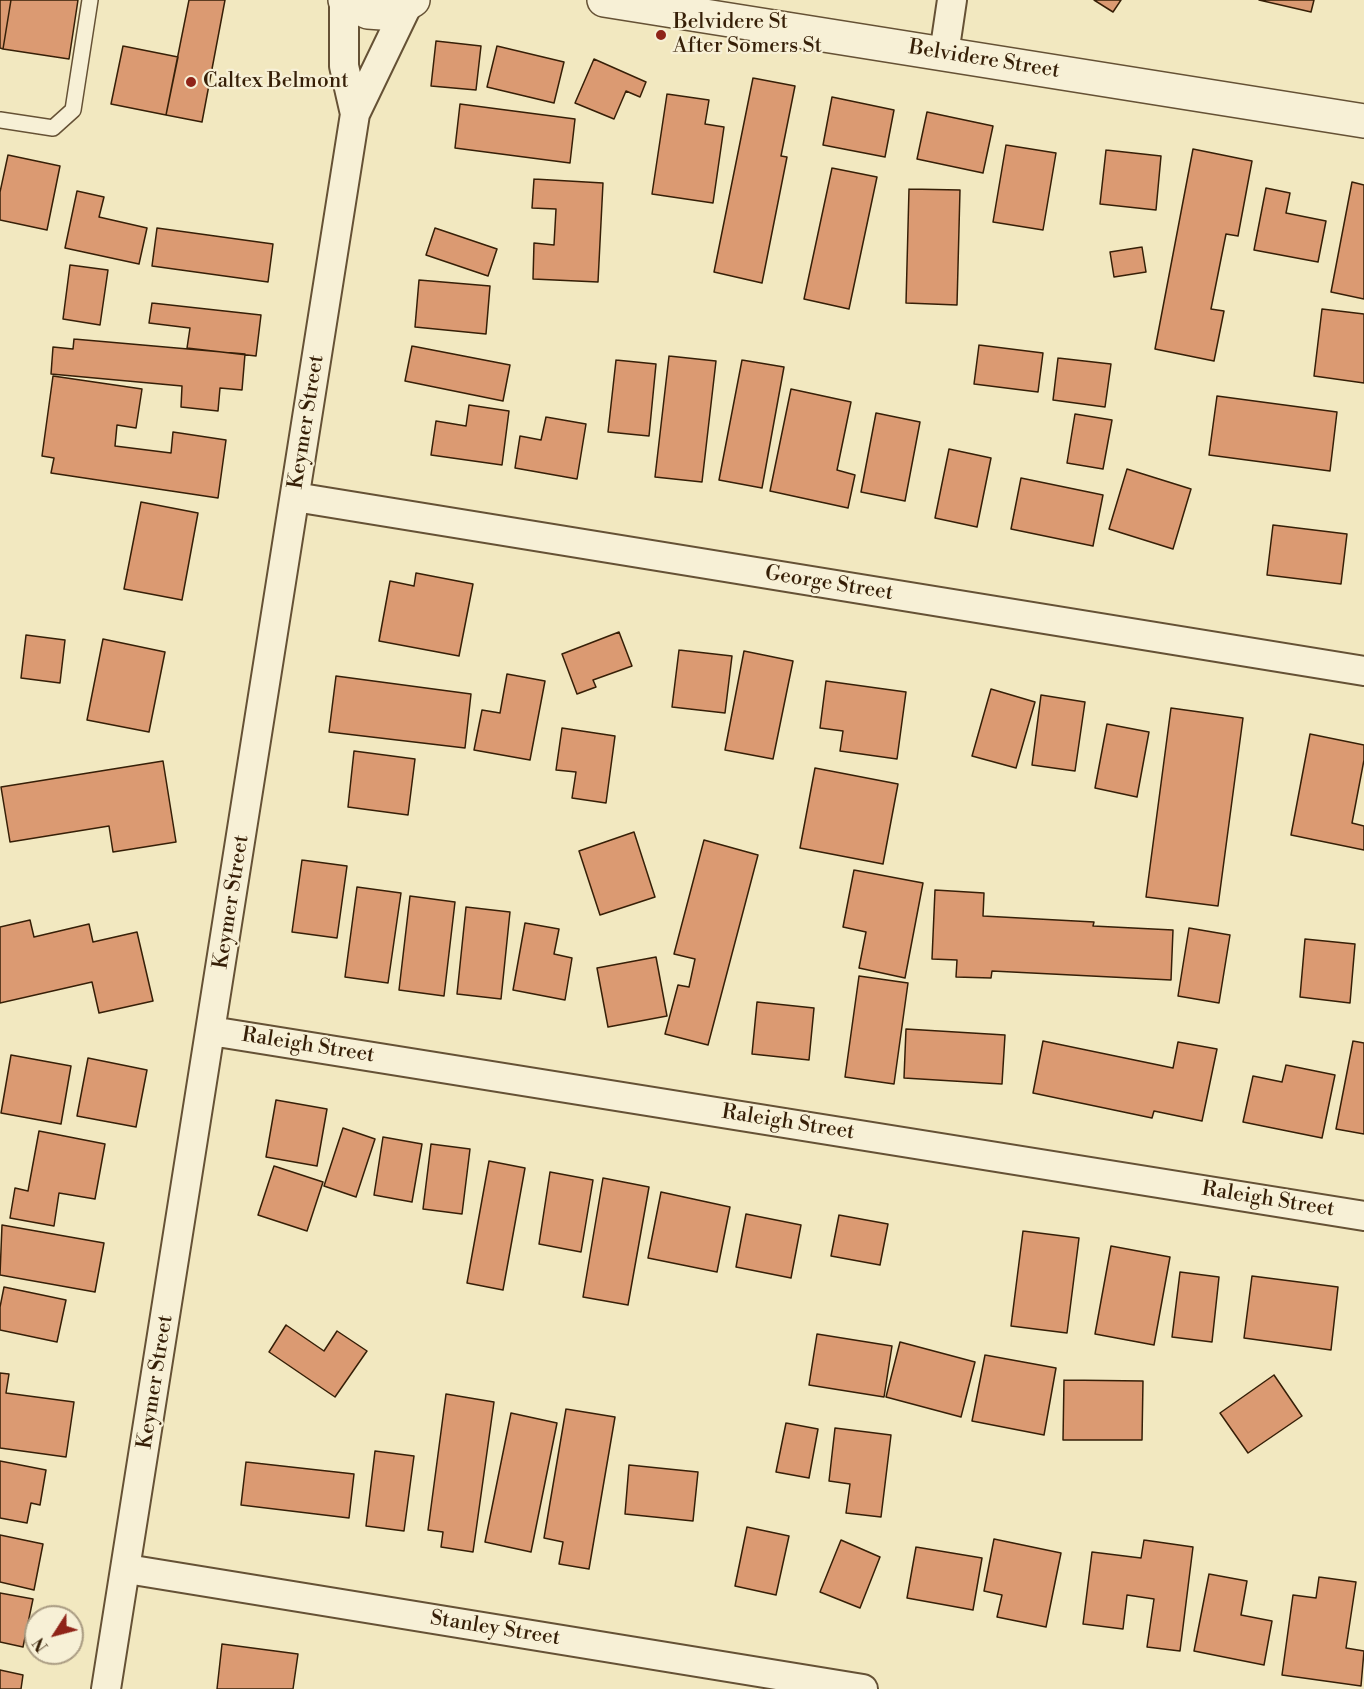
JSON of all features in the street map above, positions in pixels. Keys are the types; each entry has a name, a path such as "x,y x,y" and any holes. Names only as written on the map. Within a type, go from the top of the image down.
{"street":[{"path":"344,0 355,7 375,12 396,10 411,2"},
{"name":"Keymer Street","path":"344,0 344,66 355,114"},
{"name":"Belvidere Street","path":"604,0 1364,121"},
{"path":"944,54 952,0"},
{"name":"Keymer Street","path":"106,1689 127,1569 355,114 411,2"},
{"name":"George Street","path":"295,497 1364,671"},
{"name":"Raleigh Street","path":"211,1031 1364,1216"},
{"name":"Stanley Street","path":"127,1569 863,1689"}],"lane":[{"path":"0,120 53,128 73,110 90,0"}],"building":[{"path":"0,0 11,0 3,49 0,48"},
{"path":"11,0 78,0 69,59 3,49"},
{"path":"189,0 225,0 202,122 166,115"},
{"path":"1094,0 1121,0 1113,12"},
{"path":"1259,0 1314,0 1311,12"},
{"path":"436,41 481,46 476,90 431,86"},
{"path":"123,46 178,57 166,115 111,104"},
{"path":"497,46 564,62 554,103 487,87"},
{"path":"594,59 646,82 640,97 626,91 614,119 575,103"},
{"path":"753,78 795,86 781,156 787,157 762,283 714,272"},
{"path":"667,94 709,100 705,124 724,127 713,203 652,194"},
{"path":"832,97 894,110 885,157 823,145"},
{"path":"460,104 575,119 570,163 455,148"},
{"path":"927,112 993,126 983,173 917,159"},
{"path":"1006,145 1056,153 1043,230 993,222"},
{"path":"1193,149 1252,161 1238,236 1226,234 1211,309 1224,311 1214,361 1155,349"},
{"path":"1106,150 1161,156 1156,210 1100,204"},
{"path":"8,155 60,166 47,230 0,220 0,192"},
{"path":"832,168 877,177 849,309 804,299"},
{"path":"534,179 603,183 598,282 533,279 534,243 554,245 556,209 532,208"},
{"path":"1352,182 1364,185 1364,299 1331,292"},
{"path":"1266,188 1290,193 1286,213 1326,221 1318,262 1254,250"},
{"path":"909,189 960,190 957,305 906,303"},
{"path":"77,191 104,197 99,217 147,228 139,264 65,248"},
{"path":"157,228 273,244 268,282 152,266"},
{"path":"435,228 497,249 488,276 426,255"},
{"path":"1142,247 1146,272 1114,277 1110,252"},
{"path":"70,265 108,270 100,325 63,319"},
{"path":"419,280 490,286 486,334 415,327"},
{"path":"152,303 261,315 256,356 187,348 190,328 149,323"},
{"path":"1322,309 1364,314 1364,383 1314,376"},
{"path":"74,339 245,354 242,390 220,388 218,411 181,407 182,386 51,374 53,347 73,349"},
{"path":"979,345 1043,353 1038,392 974,384"},
{"path":"412,346 510,365 503,401 405,381"},
{"path":"669,356 716,361 702,482 655,477"},
{"path":"1058,358 1111,364 1105,407 1053,400"},
{"path":"616,360 656,364 649,436 608,432"},
{"path":"742,360 784,367 762,488 719,480"},
{"path":"53,376 142,389 136,428 117,425 115,446 171,453 173,432 226,440 218,498 51,473 54,458 42,456"},
{"path":"791,389 851,402 837,470 855,475 848,508 770,491"},
{"path":"1217,396 1337,412 1330,471 1209,455"},
{"path":"469,405 509,411 502,465 431,455 436,421 466,426"},
{"path":"876,413 920,422 905,501 861,492"},
{"path":"1075,414 1112,420 1103,469 1067,463"},
{"path":"546,417 586,424 577,479 515,468 520,436 541,440"},
{"path":"949,449 991,458 977,527 935,518"},
{"path":"1127,469 1191,489 1173,549 1109,529"},
{"path":"1021,478 1103,495 1093,546 1011,529"},
{"path":"141,502 198,513 182,600 124,589"},
{"path":"1273,525 1347,534 1341,584 1267,575"},
{"path":"416,573 473,584 459,656 379,641 390,581 414,586"},
{"path":"619,632 632,666 593,680 596,687 577,694 562,654"},
{"path":"26,635 65,640 60,683 21,678"},
{"path":"103,639 165,652 149,732 87,720"},
{"path":"679,650 732,656 725,713 672,707"},
{"path":"744,651 793,661 773,759 725,750"},
{"path":"507,674 545,681 530,760 474,750 482,710 500,713"},
{"path":"336,676 471,694 465,748 329,732"},
{"path":"826,681 906,692 897,759 840,751 843,731 820,728"},
{"path":"991,689 1035,702 1016,768 972,756"},
{"path":"1041,695 1085,702 1075,771 1032,765"},
{"path":"1171,708 1243,718 1218,906 1146,897"},
{"path":"1107,724 1149,732 1137,797 1095,788"},
{"path":"562,728 615,736 606,803 572,798 576,772 556,770"},
{"path":"1310,734 1364,745 1364,760 1352,823 1364,826 1364,850 1291,835"},
{"path":"354,751 415,759 408,815 348,807"},
{"path":"163,761 176,842 113,852 109,826 10,842 1,787"},
{"path":"815,768 898,784 883,864 800,848"},
{"path":"634,832 655,897 600,915 579,851"},
{"path":"704,840 758,855 708,1045 665,1034 678,985 689,987 695,959 674,954"},
{"path":"302,860 347,866 337,938 292,932"},
{"path":"854,870 923,883 905,978 859,968 866,932 843,927"},
{"path":"357,887 401,893 388,983 345,977"},
{"path":"935,890 984,893 983,916 1094,922 1093,926 1173,930 1171,980 992,971 991,978 956,977 957,960 932,959"},
{"path":"410,896 455,902 444,996 399,990"},
{"path":"466,907 510,912 501,999 457,994"},
{"path":"30,920 34,937 89,924 93,942 137,932 153,1001 99,1013 92,982 0,1003 0,927"},
{"path":"525,923 559,929 554,954 572,958 565,1000 513,990"},
{"path":"1189,928 1230,935 1219,1003 1178,996"},
{"path":"1305,939 1355,944 1350,1003 1300,997"},
{"path":"656,957 667,1016 608,1027 597,968"},
{"path":"859,976 908,983 894,1084 845,1077"},
{"path":"757,1002 814,1008 809,1060 752,1054"},
{"path":"906,1029 1005,1035 1002,1084 904,1078"},
{"path":"1043,1041 1173,1068 1178,1042 1217,1049 1202,1121 1154,1111 1152,1118 1033,1093"},
{"path":"1353,1041 1364,1043 1364,1134 1336,1129"},
{"path":"11,1055 71,1066 61,1124 1,1113"},
{"path":"88,1058 147,1070 136,1127 77,1116"},
{"path":"1286,1065 1335,1075 1322,1138 1243,1122 1253,1076 1282,1082"},
{"path":"276,1100 327,1109 317,1166 266,1157"},
{"path":"343,1128 375,1139 356,1197 324,1186"},
{"path":"39,1131 105,1144 95,1199 59,1193 54,1226 10,1218 15,1188 28,1191"},
{"path":"383,1137 422,1144 412,1202 374,1195"},
{"path":"431,1144 470,1149 462,1214 423,1209"},
{"path":"489,1161 525,1168 503,1290 467,1283"},
{"path":"274,1166 323,1182 307,1231 258,1215"},
{"path":"550,1172 593,1180 581,1252 539,1244"},
{"path":"603,1178 649,1187 628,1305 583,1297"},
{"path":"661,1192 730,1207 717,1272 648,1258"},
{"path":"746,1214 801,1225 791,1278 736,1267"},
{"path":"839,1215 888,1224 880,1265 831,1256"},
{"path":"2,1225 104,1243 95,1292 0,1275"},
{"path":"1023,1231 1079,1238 1067,1333 1011,1326"},
{"path":"1111,1246 1170,1257 1154,1345 1095,1334"},
{"path":"1180,1272 1219,1277 1212,1342 1172,1337"},
{"path":"1252,1276 1338,1287 1331,1350 1244,1338"},
{"path":"4,1287 66,1300 57,1342 0,1330 0,1307"},
{"path":"286,1325 324,1351 337,1331 367,1351 335,1397 269,1352"},
{"path":"817,1334 892,1346 884,1397 809,1385"},
{"path":"900,1342 975,1362 961,1417 886,1397"},
{"path":"985,1355 1056,1368 1044,1435 972,1421"},
{"path":"0,1373 9,1374 6,1393 74,1402 66,1457 0,1448"},
{"path":"1274,1375 1302,1416 1248,1453 1220,1413"},
{"path":"1064,1380 1143,1381 1142,1440 1063,1440"},
{"path":"446,1394 494,1402 473,1552 441,1547 443,1532 428,1530"},
{"path":"566,1409 615,1417 589,1569 559,1564 563,1542 544,1538"},
{"path":"511,1413 557,1423 531,1552 485,1542"},
{"path":"786,1423 818,1429 809,1478 776,1472"},
{"path":"835,1428 891,1435 881,1517 846,1513 850,1484 829,1481"},
{"path":"375,1451 414,1456 404,1531 366,1526"},
{"path":"0,1461 46,1470 40,1505 31,1503 27,1523 0,1518"},
{"path":"246,1462 354,1474 349,1518 241,1505"},
{"path":"629,1465 698,1472 693,1521 625,1514"},
{"path":"747,1527 789,1536 776,1595 735,1586"},
{"path":"0,1535 43,1544 34,1590 0,1582"},
{"path":"994,1539 1061,1553 1046,1627 997,1617 1002,1595 984,1591"},
{"path":"841,1540 880,1557 860,1608 820,1592"},
{"path":"1144,1540 1193,1547 1180,1651 1147,1647 1154,1599 1127,1595 1123,1629 1083,1624 1092,1552 1141,1558"},
{"path":"916,1547 982,1558 973,1610 907,1598"},
{"path":"1209,1574 1247,1581 1241,1615 1272,1621 1264,1665 1194,1651"},
{"path":"1319,1577 1356,1582 1346,1648 1364,1651 1361,1686 1282,1675 1293,1595 1316,1598"},
{"path":"0,1593 33,1599 32,1605 24,1605 23,1647 0,1642"},
{"path":"222,1644 298,1654 293,1689 217,1689"},
{"path":"0,1670 23,1675 21,1689 0,1689"}],"place":[{"name":"Belvidere St After Somers St","path":"661,35"},
{"name":"Caltex Belmont","path":"191,82"}]}
